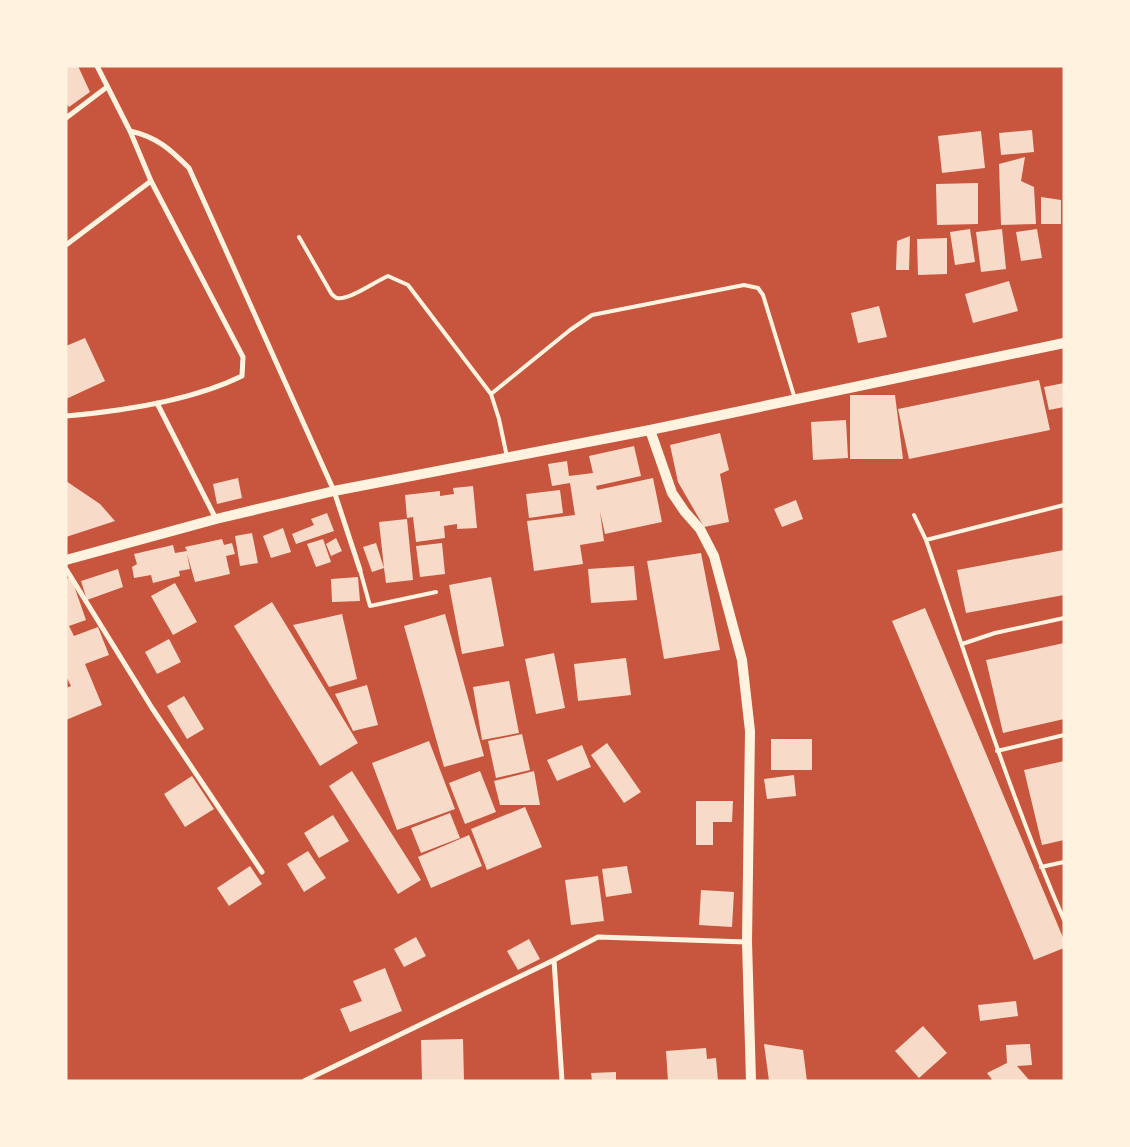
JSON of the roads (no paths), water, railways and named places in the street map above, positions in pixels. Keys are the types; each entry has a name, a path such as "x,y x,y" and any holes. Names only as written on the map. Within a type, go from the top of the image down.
{"main road":[{"path":"66,560 216,519 334,491 650,430 1064,343"},
{"path":"650,430 672,493 700,529 714,556 742,660 750,731 747,942 751,1081"}],"street":[{"path":"66,416 103,413 157,403 223,386 242,376 243,357 151,181 130,131 97,66"},
{"path":"66,118 107,87"},
{"path":"130,131 145,134 168,148 189,168 334,491 360,570"},
{"path":"66,245 151,181"},
{"path":"157,403 216,519"},
{"path":"66,569 152,708 262,872"},
{"path":"304,1081 598,937 747,942"},
{"path":"554,960 562,1081"}],"lane":[{"path":"299,237 331,293 337,298 346,298 377,280 388,276 408,285 491,394 507,458"},
{"path":"491,394 570,330 592,315 744,285 758,288 764,295 795,399"},
{"path":"926,540 1064,505"},
{"path":"914,515 926,540 997,751 1041,867 1064,920"},
{"path":"360,570 370,606 436,592"},
{"path":"962,644 995,633 1064,618"},
{"path":"997,751 1064,735"},
{"path":"1041,867 1064,862"}]}
